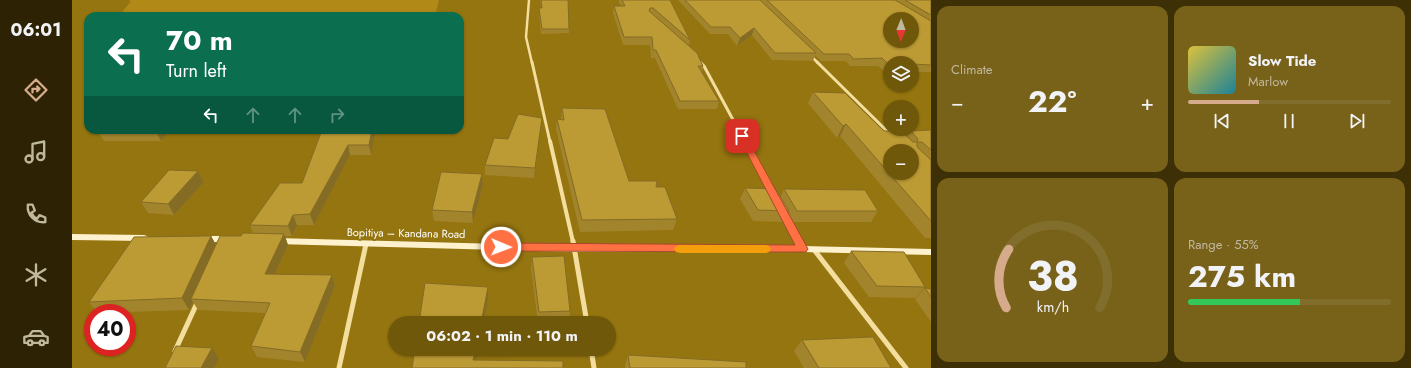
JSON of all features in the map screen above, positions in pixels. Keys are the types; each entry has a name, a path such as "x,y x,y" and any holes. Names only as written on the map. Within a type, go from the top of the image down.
{"street":[{"path":"529,0 526,37 575,249 586,316"},
{"path":"806,50 896,140"},
{"path":"694,56 704,66 776,200"},
{"path":"780,207 802,249"},
{"path":"73,238 154,238"},
{"path":"194,238 224,243 241,240"},
{"name":"Bopitiya – Kandana Road","path":"264,240 575,249 802,249 815,251 931,252"},
{"path":"339,368 366,244"},
{"path":"815,251 906,368"},
{"path":"174,354 200,296"},
{"path":"592,356 594,368"}],"shaded area":[{"path":"128,0 439,0 436,12 122,12 131,1"}],"building":[{"path":"541,0 568,0 569,29 542,29 539,8 542,8"},
{"path":"622,0 670,0 690,40 653,8 650,8 649,11 697,53 703,66 698,66 719,101 680,101 656,50 653,50 652,37 624,37 614,6 625,6"},
{"path":"685,0 760,0 816,53 775,53 754,28 740,38 730,27 711,27"},
{"path":"767,0 895,0 916,12 883,12 883,48 919,48 919,14 931,21 931,65 919,64 919,56 883,56 883,59 854,59 849,54 824,54"},
{"path":"905,0 931,0 931,15"},
{"path":"813,92 845,93 883,130 883,136 906,136 913,142 917,142 917,144 883,144 883,166 846,124 843,126"},
{"path":"562,108 605,109 629,181 657,181 656,187 665,187 677,219 582,220 557,119 564,120"},
{"path":"518,114 542,118 535,168 485,165 494,138 508,139"},
{"path":"931,130 931,150 922,142 917,142 918,139 915,136 919,136 919,131"},
{"path":"320,134 371,134 369,145 348,145 310,214 293,215 288,226 250,225 280,183 302,183"},
{"path":"919,149 931,160 931,221 895,180 919,180"},
{"path":"169,170 198,171 168,204 141,202"},
{"path":"441,172 482,174 472,212 432,210"},
{"path":"745,188 776,189 789,211 758,210"},
{"path":"784,189 865,190 878,211 797,211"},
{"path":"243,233 284,234 265,274 332,275 300,352 251,346 270,303 191,299 220,236 241,236"},
{"path":"211,236 182,298 89,302 134,237"},
{"path":"851,251 904,252 925,287 877,286"},
{"path":"564,256 570,311 539,312 532,257"},
{"path":"425,283 488,287 482,316 420,316"},
{"path":"925,288 931,289 931,297"},
{"path":"873,337 891,368 819,368 802,340"},
{"path":"176,346 212,348 201,368 165,368"},
{"path":"628,355 746,362 746,368 630,368"},
{"path":"414,356 474,356 473,360 563,361 563,368 412,368"}],"slow traffic":[{"path":"680,249 766,249"}],"route":[{"path":"501,247 575,249 802,249 742,136"}]}
